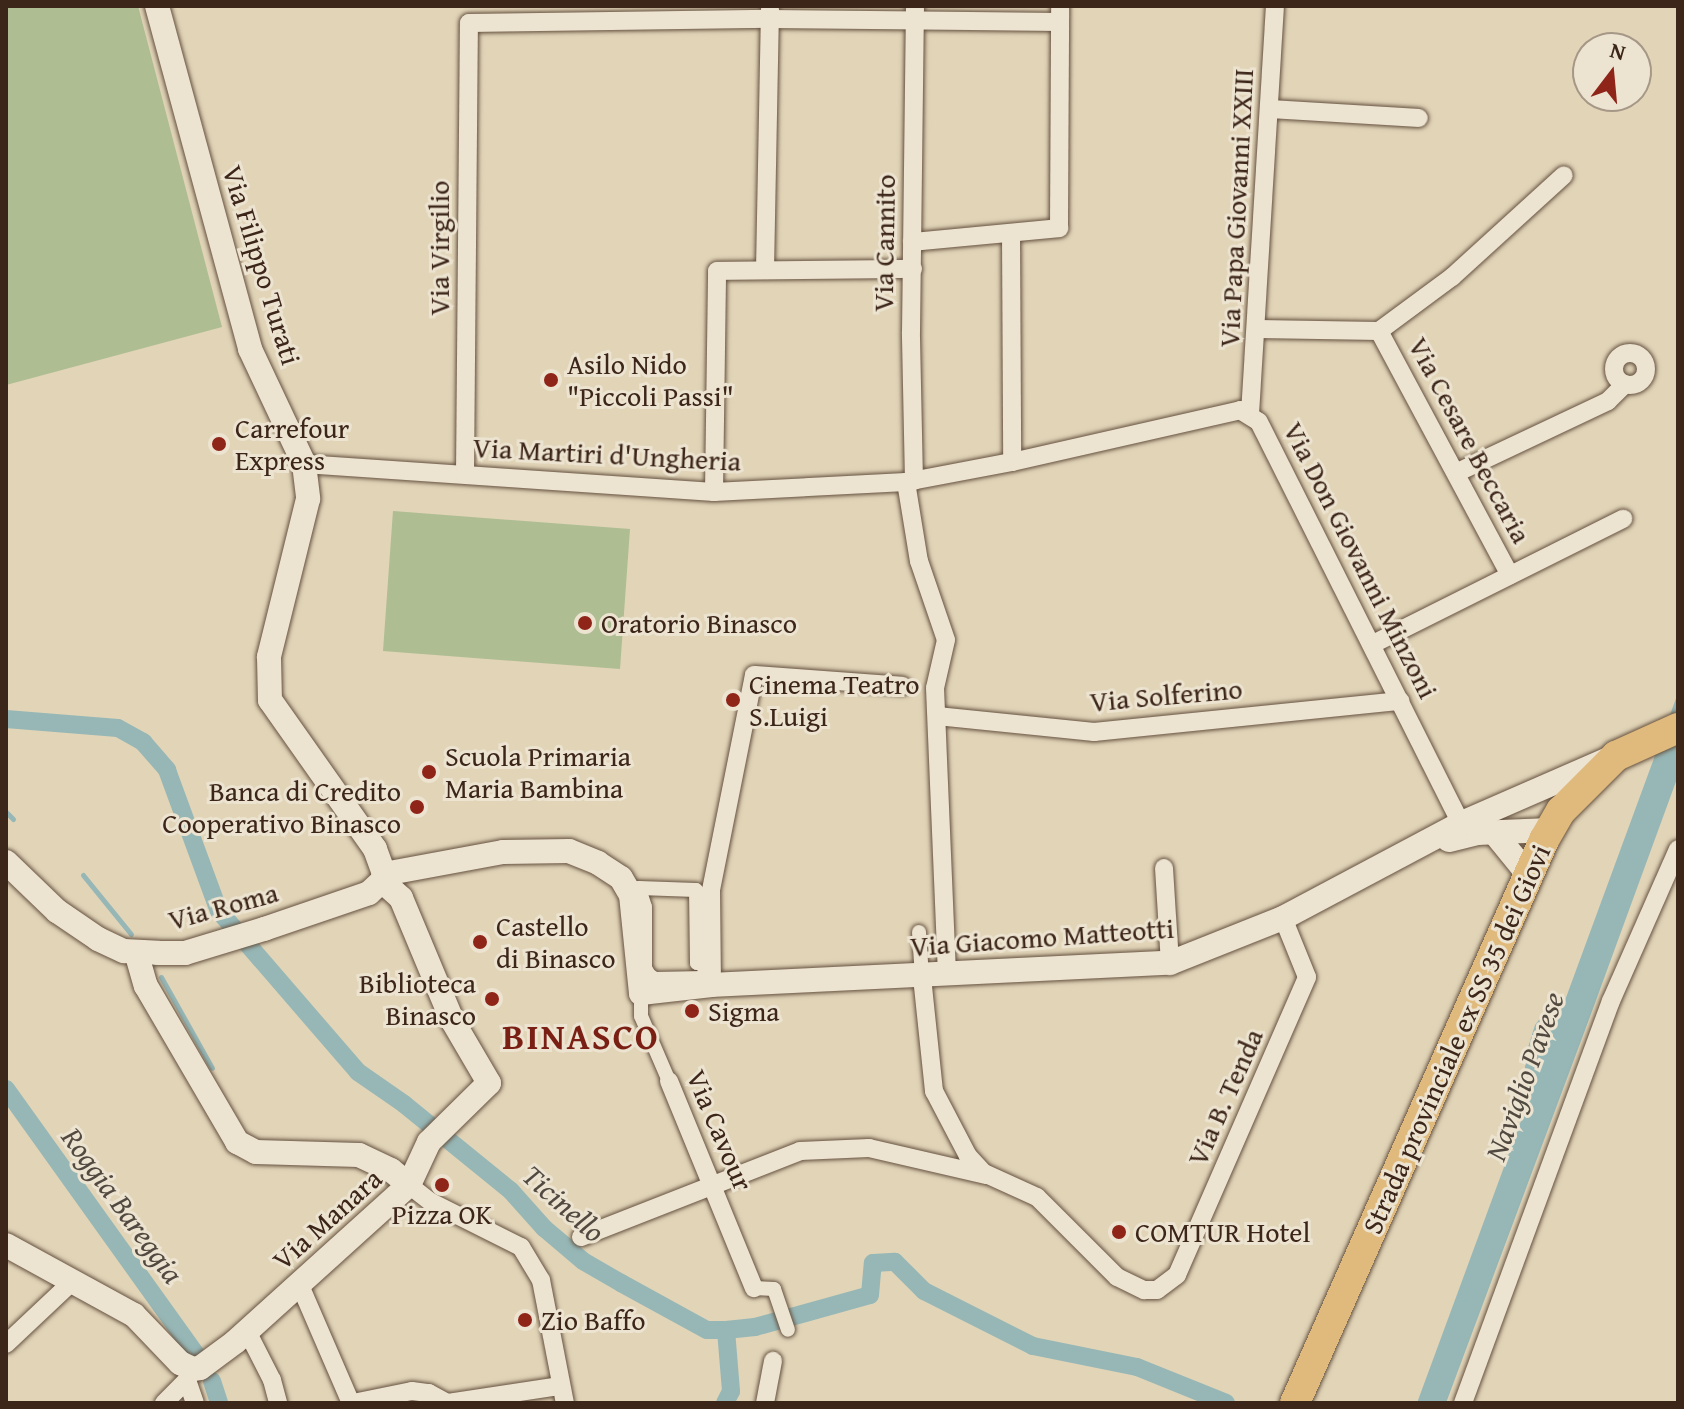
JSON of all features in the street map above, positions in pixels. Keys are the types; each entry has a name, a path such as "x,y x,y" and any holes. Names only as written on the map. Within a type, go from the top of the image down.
{"main road":[{"name":"Strada provinciale ex SS 35 dei Giovi","path":"1295,1403 1527,873 1550,830 1561,811 1616,756 1678,728"}],"street":[{"name":"Via Filippo Turati","path":"157,6 250,349 304,464 308,499 269,657 270,700 375,849 383,878 401,898 452,1020 474,1056"},
{"name":"Via Papa Giovanni XXIII","path":"1250,414 1258,329 1275,6"},
{"path":"765,270 770,12 1060,14 1059,228 912,242"},
{"name":"Via Virgilio","path":"465,474 469,23 770,12"},
{"name":"Via Cannito","path":"915,13 910,481 919,561 946,640 935,688 947,976"},
{"path":"1271,109 1419,118"},
{"path":"1258,329 1379,331 1470,261 1503,227 1564,175"},
{"path":"1011,233 1012,462"},
{"path":"714,492 717,271 913,269"},
{"name":"Via Cesare Beccaria","path":"1379,331 1458,472 1510,575"},
{"path":"1458,472 1608,401 1625,384"},
{"name":"Via Don Giovanni Minzoni","path":"910,481 1012,462 1230,410 1250,414 1259,422 1464,829"},
{"name":"Via Martiri d'Ungheria","path":"304,464 465,474 545,483 714,492 910,481"},
{"path":"1373,644 1623,519"},
{"path":"712,985 711,890 754,675 903,686"},
{"name":"Via Solferino","path":"937,716 1094,732 1400,701"},
{"name":"Via Giacomo Matteotti","path":"641,993 712,985 1170,963 1283,918 1423,846 1464,829 1504,804 1616,756"},
{"path":"1504,804 1528,808 1550,830"},
{"name":"Via Giacomo Matteotti","path":"1464,829 1496,835 1550,830"},
{"path":"1496,835 1527,873"},
{"path":"1463,1403 1611,1001 1678,849"},
{"name":"Via Roma","path":"6,862 57,911 98,939 136,952 185,953 369,893 383,878 503,852 569,851 598,863 621,878 631,895 641,993"},
{"path":"1164,868 1170,963"},
{"path":"639,888 696,890 697,963 705,963 704,978 655,979 649,975 645,968 645,907 639,888"},
{"name":"Via B. Tenda","path":"989,1175 1037,1197 1117,1277 1144,1290 1157,1290 1177,1275 1305,985 1306,968 1283,918"},
{"path":"919,932 934,1091 955,1135 975,1165 989,1175"},
{"path":"136,952 146,986 237,1142 256,1152 359,1155 391,1170 431,1202 521,1247 541,1280 562,1394 447,1403 429,1393 412,1391 352,1403 299,1283"},
{"name":"Via Cavour","path":"641,993 641,1016 713,1183 754,1288"},
{"name":"Via Manara","path":"164,1403 190,1374 247,1331 409,1185 429,1142 489,1083 474,1056"},
{"path":"933,1163 950,1152 955,1135"},
{"path":"581,1237 782,1155 828,1148 869,1148 989,1175"},
{"path":"6,1245 134,1315 190,1374 195,1403"},
{"path":"6,1344 74,1280"},
{"path":"754,1288 774,1289 788,1330"},
{"path":"247,1331 272,1380 278,1403"},
{"path":"765,1403 773,1361"}],"green space":[{"path":"6,6 138,6 222,327 6,385"},
{"path":"393,511 630,529 620,669 383,651"}],"water":[{"path":"1678,693 1678,776 1591,1014 1446,1403 1417,1403 1532,1091 1524,1081 1526,1054 1535,1025 1549,1007 1564,1003"}],"waterway":[{"name":"Ticinello","path":"6,719 118,728 143,742 167,770 219,911 358,1072 404,1104 511,1191 544,1228 583,1261 621,1283 707,1330 726,1330 755,1327 870,1295 873,1263 895,1262 924,1291 1033,1346 1137,1367 1226,1403"},
{"path":"6,812 13,819"},
{"path":"83,875 131,934"},
{"path":"161,977 212,1068"},
{"name":"Roggia Bareggia","path":"6,1089 195,1353"},
{"path":"725,1403 731,1391 726,1330"},
{"name":"Roggia Bareggia","path":"212,1381 219,1403"}],"place":[{"name":"Asilo Nido \"Piccoli Passi\"","path":"551,380"},
{"name":"Carrefour Express","path":"219,444"},
{"name":"Oratorio Binasco","path":"585,623"},
{"name":"Cinema Teatro S.Luigi","path":"733,700"},
{"name":"Scuola Primaria Maria Bambina","path":"429,772"},
{"name":"Banca di Credito Cooperativo Binasco","path":"417,807"},
{"name":"Castello di Binasco","path":"480,942"},
{"name":"Biblioteca Binasco","path":"492,999"},
{"name":"Sigma","path":"692,1011"},
{"name":"Pizza OK","path":"442,1185"},
{"name":"COMTUR Hotel","path":"1119,1232"},
{"name":"Zio Baffo","path":"525,1320"}],"district":[{"name":"BINASCO","path":"581,1036"}],"water label":[{"name":"Naviglio Pavese","path":"1524,1076"}]}
